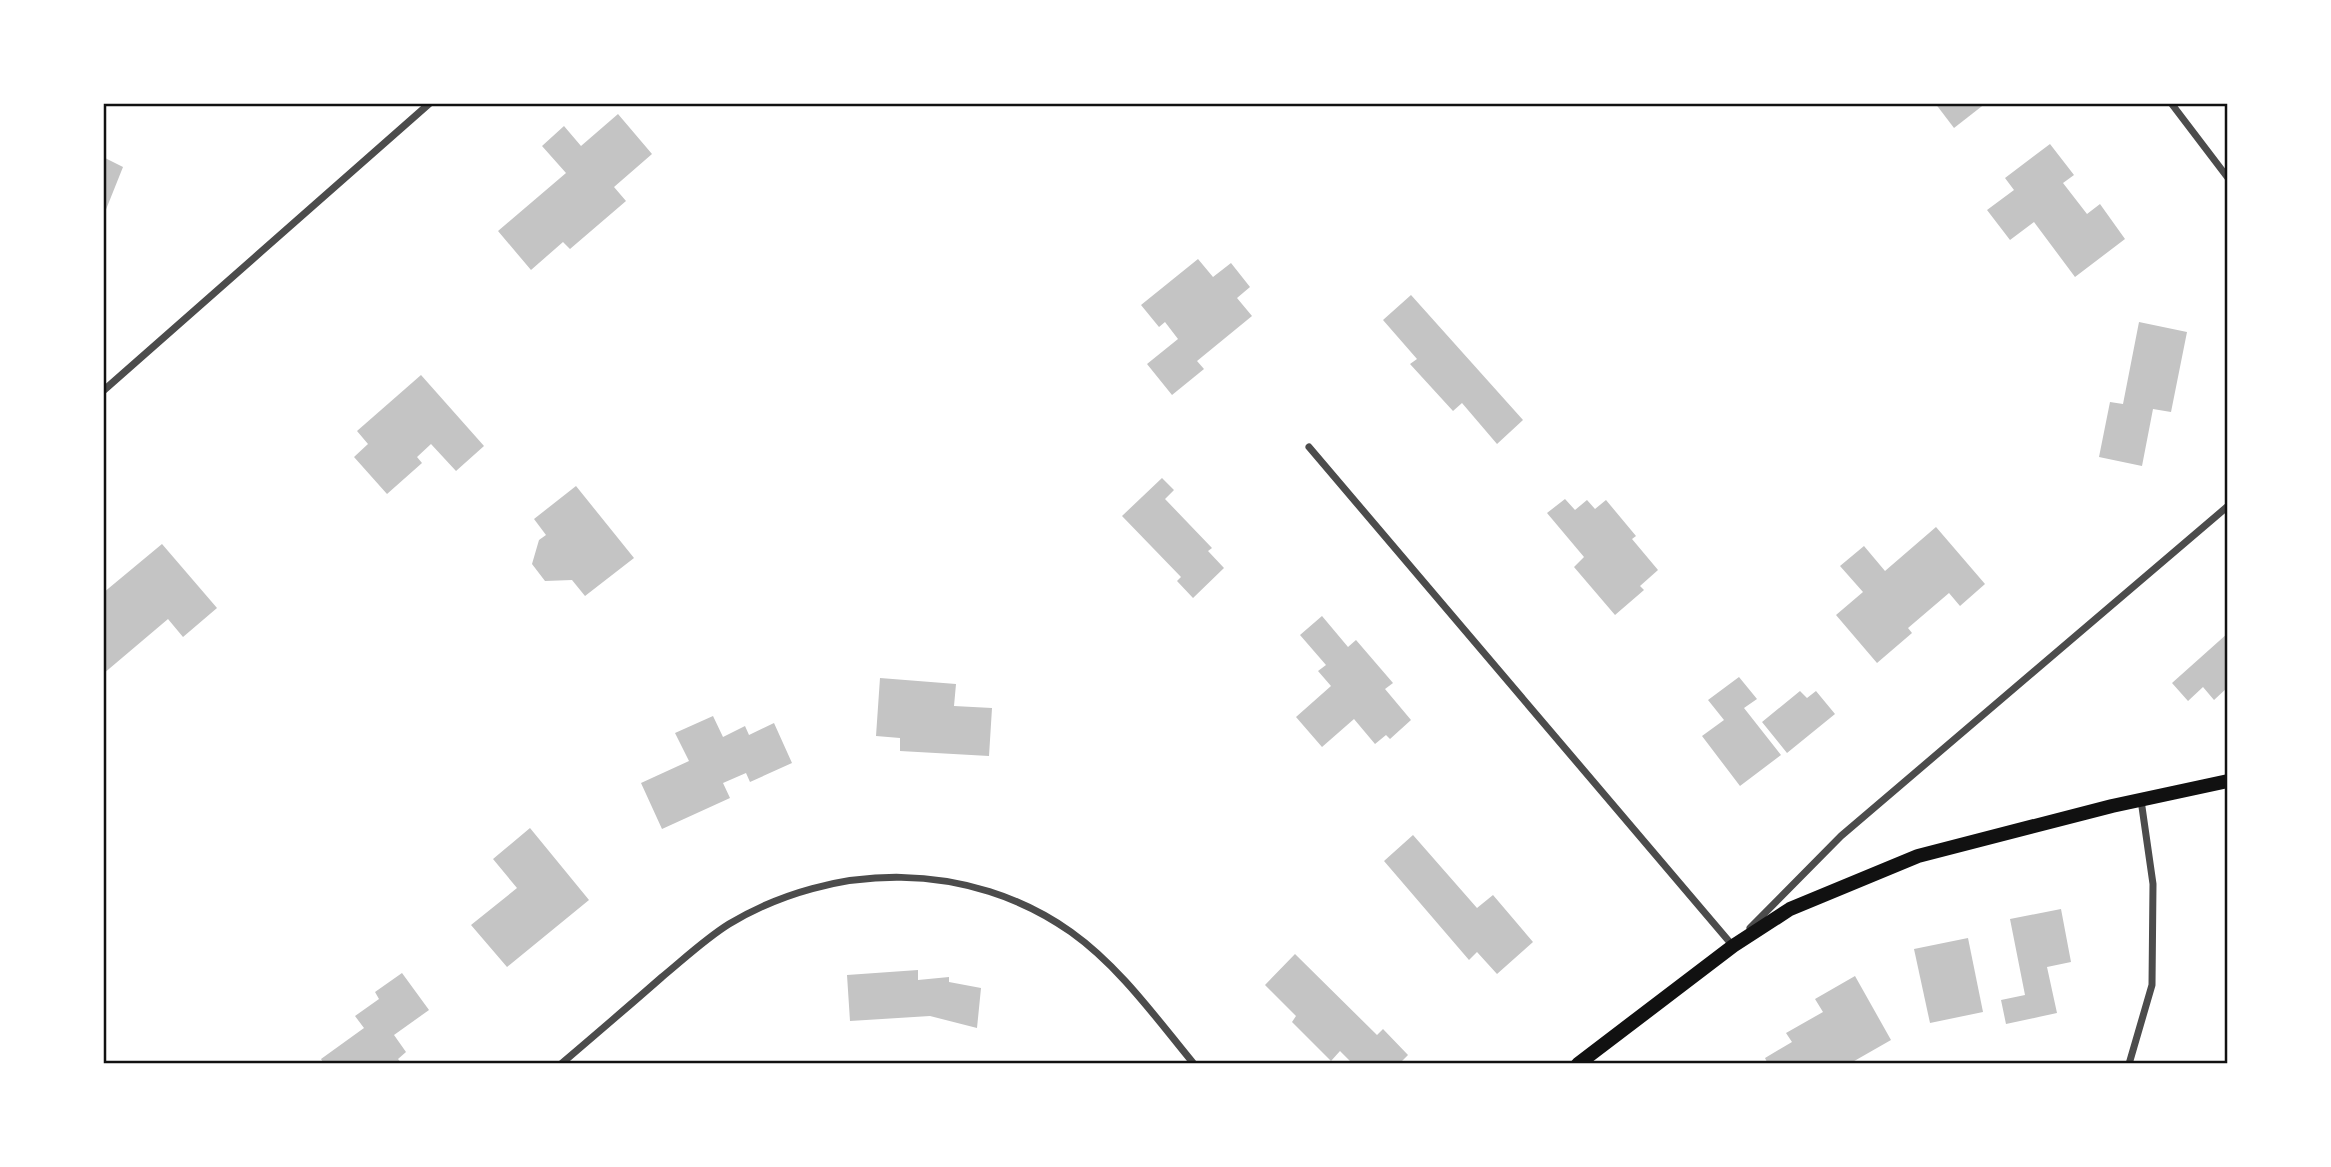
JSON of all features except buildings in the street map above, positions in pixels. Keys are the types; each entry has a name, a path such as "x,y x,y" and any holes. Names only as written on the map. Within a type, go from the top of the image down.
{"main road":[{"path":"1578,1064 1733,946 1790,909 1918,856 2141,799 2228,782"}],"street":[{"path":"103,391 430,103"},
{"path":"2171,103 2228,178"},
{"path":"1308,447 1733,946 1842,836 2228,506"},
{"path":"2129,1064 2152,985 2153,884 2141,799"},
{"path":"561,1064 727,925 800,891 839,881 920,877 960,883 999,894 1047,918 1101,957 1194,1064"}]}
